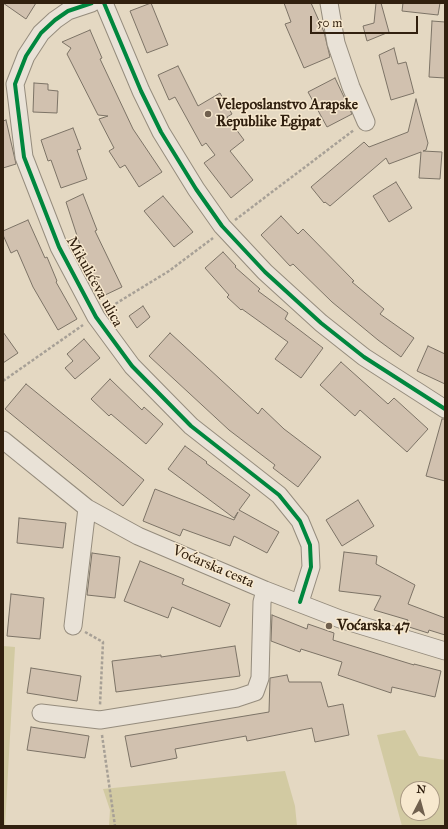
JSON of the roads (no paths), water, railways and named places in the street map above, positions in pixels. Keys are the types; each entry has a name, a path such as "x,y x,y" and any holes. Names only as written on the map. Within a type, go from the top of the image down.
{"street":[{"name":"Mikulićeva ulica","path":"92,3 68,11 55,20 41,33 26,56 15,84 24,157 59,247 96,317 132,366 191,426 279,495 300,520 310,545 311,567 300,602"},
{"path":"104,3 141,91 161,132 196,189 222,226 264,272 321,323 364,357 445,409"},
{"path":"329,3 336,43 350,87 366,122"},
{"name":"Voćarska cesta","path":"3,440 87,508 138,536 265,590 300,602 340,619 445,651"},
{"path":"73,626 87,508"},
{"path":"41,713 100,720 237,698 255,692 260,678 259,663 265,590"}],"place":[{"name":"Veleposlanstvo Arapske Republike Egipat","path":"208,114"},
{"name":"Voćarska 47","path":"329,626"}]}
